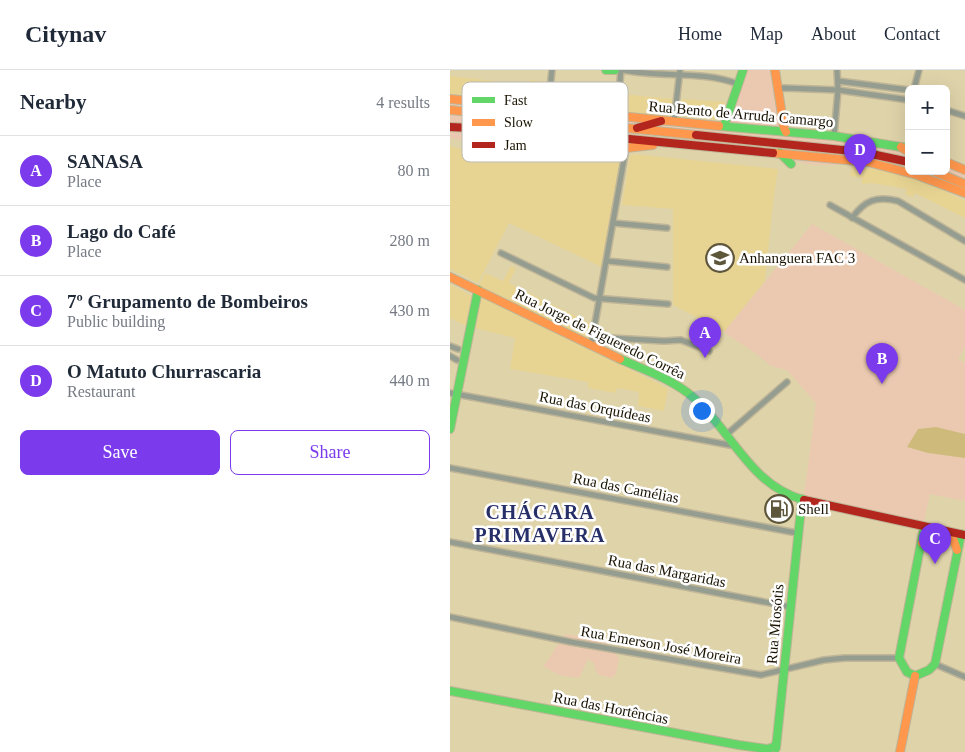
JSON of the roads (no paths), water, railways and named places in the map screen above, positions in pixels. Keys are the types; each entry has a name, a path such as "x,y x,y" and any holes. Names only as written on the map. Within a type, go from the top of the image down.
{"main road":[{"path":"606,70 615,70"},
{"path":"724,126 743,70"},
{"path":"775,70 786,132"},
{"name":"Rua Bento de Arruda Camargo","path":"628,116 834,136 905,148"},
{"path":"634,129 661,120"},
{"path":"628,128 862,152 905,161"},
{"path":"628,138 868,162 890,166 965,193"},
{"path":"628,148 671,143"},
{"path":"780,153 791,164"},
{"path":"950,164 965,170"},
{"path":"943,175 965,184"},
{"name":"Rua Jorge de Figueredo Corrêa","path":"450,277 687,392 705,408 764,479 789,495 802,500 963,535"},
{"path":"450,429 454,393 478,290"},
{"name":"Rua Miosótis","path":"770,749 784,669 802,500"},
{"path":"914,676 907,672 899,658 924,527"},
{"path":"922,543 932,535 944,531 953,538 957,551"},
{"path":"914,676 929,670 935,664 957,551 963,535"},
{"path":"900,752 914,676"},
{"name":"Rua das Hortências","path":"450,691 689,736 770,749"},
{"path":"751,752 770,749"}],"street":[{"path":"622,70 680,72 728,80 738,84"},
{"path":"834,136 838,90 837,70"},
{"path":"915,85 919,70"},
{"path":"674,121 680,72"},
{"path":"838,82 905,90"},
{"path":"778,89 838,90 905,99"},
{"path":"950,111 965,116"},
{"path":"591,346 624,162"},
{"path":"852,218 868,202 889,199 898,202 965,241"},
{"path":"830,205 965,280"},
{"path":"613,223 667,228"},
{"path":"500,253 594,298 668,304"},
{"path":"607,261 667,266"},
{"path":"593,337 664,341 681,340 709,351"},
{"path":"450,346 458,350"},
{"path":"450,356 457,360"},
{"path":"726,435 787,382"},
{"name":"Rua das Orquídeas","path":"454,393 735,446"},
{"name":"Rua das Camélias","path":"450,468 797,533"},
{"name":"Rua das Margaridas","path":"450,542 790,607"},
{"name":"Rua Emerson José Moreira","path":"450,617 571,642 761,675 845,658 899,658"},
{"path":"935,664 965,677"}],"place":[{"name":"O Matuto Churrascaria","path":"860,175"},
{"name":"Anhanguera FAC 3","path":"720,258"},
{"name":"SANASA","path":"705,358"},
{"name":"Lago do Café","path":"882,384"},
{"name":"Shell","path":"779,509"},
{"name":"7º Grupamento de Bombeiros","path":"935,564"}],"district":[{"name":"CHÁCARA PRIMAVERA","path":"540,524"}]}
